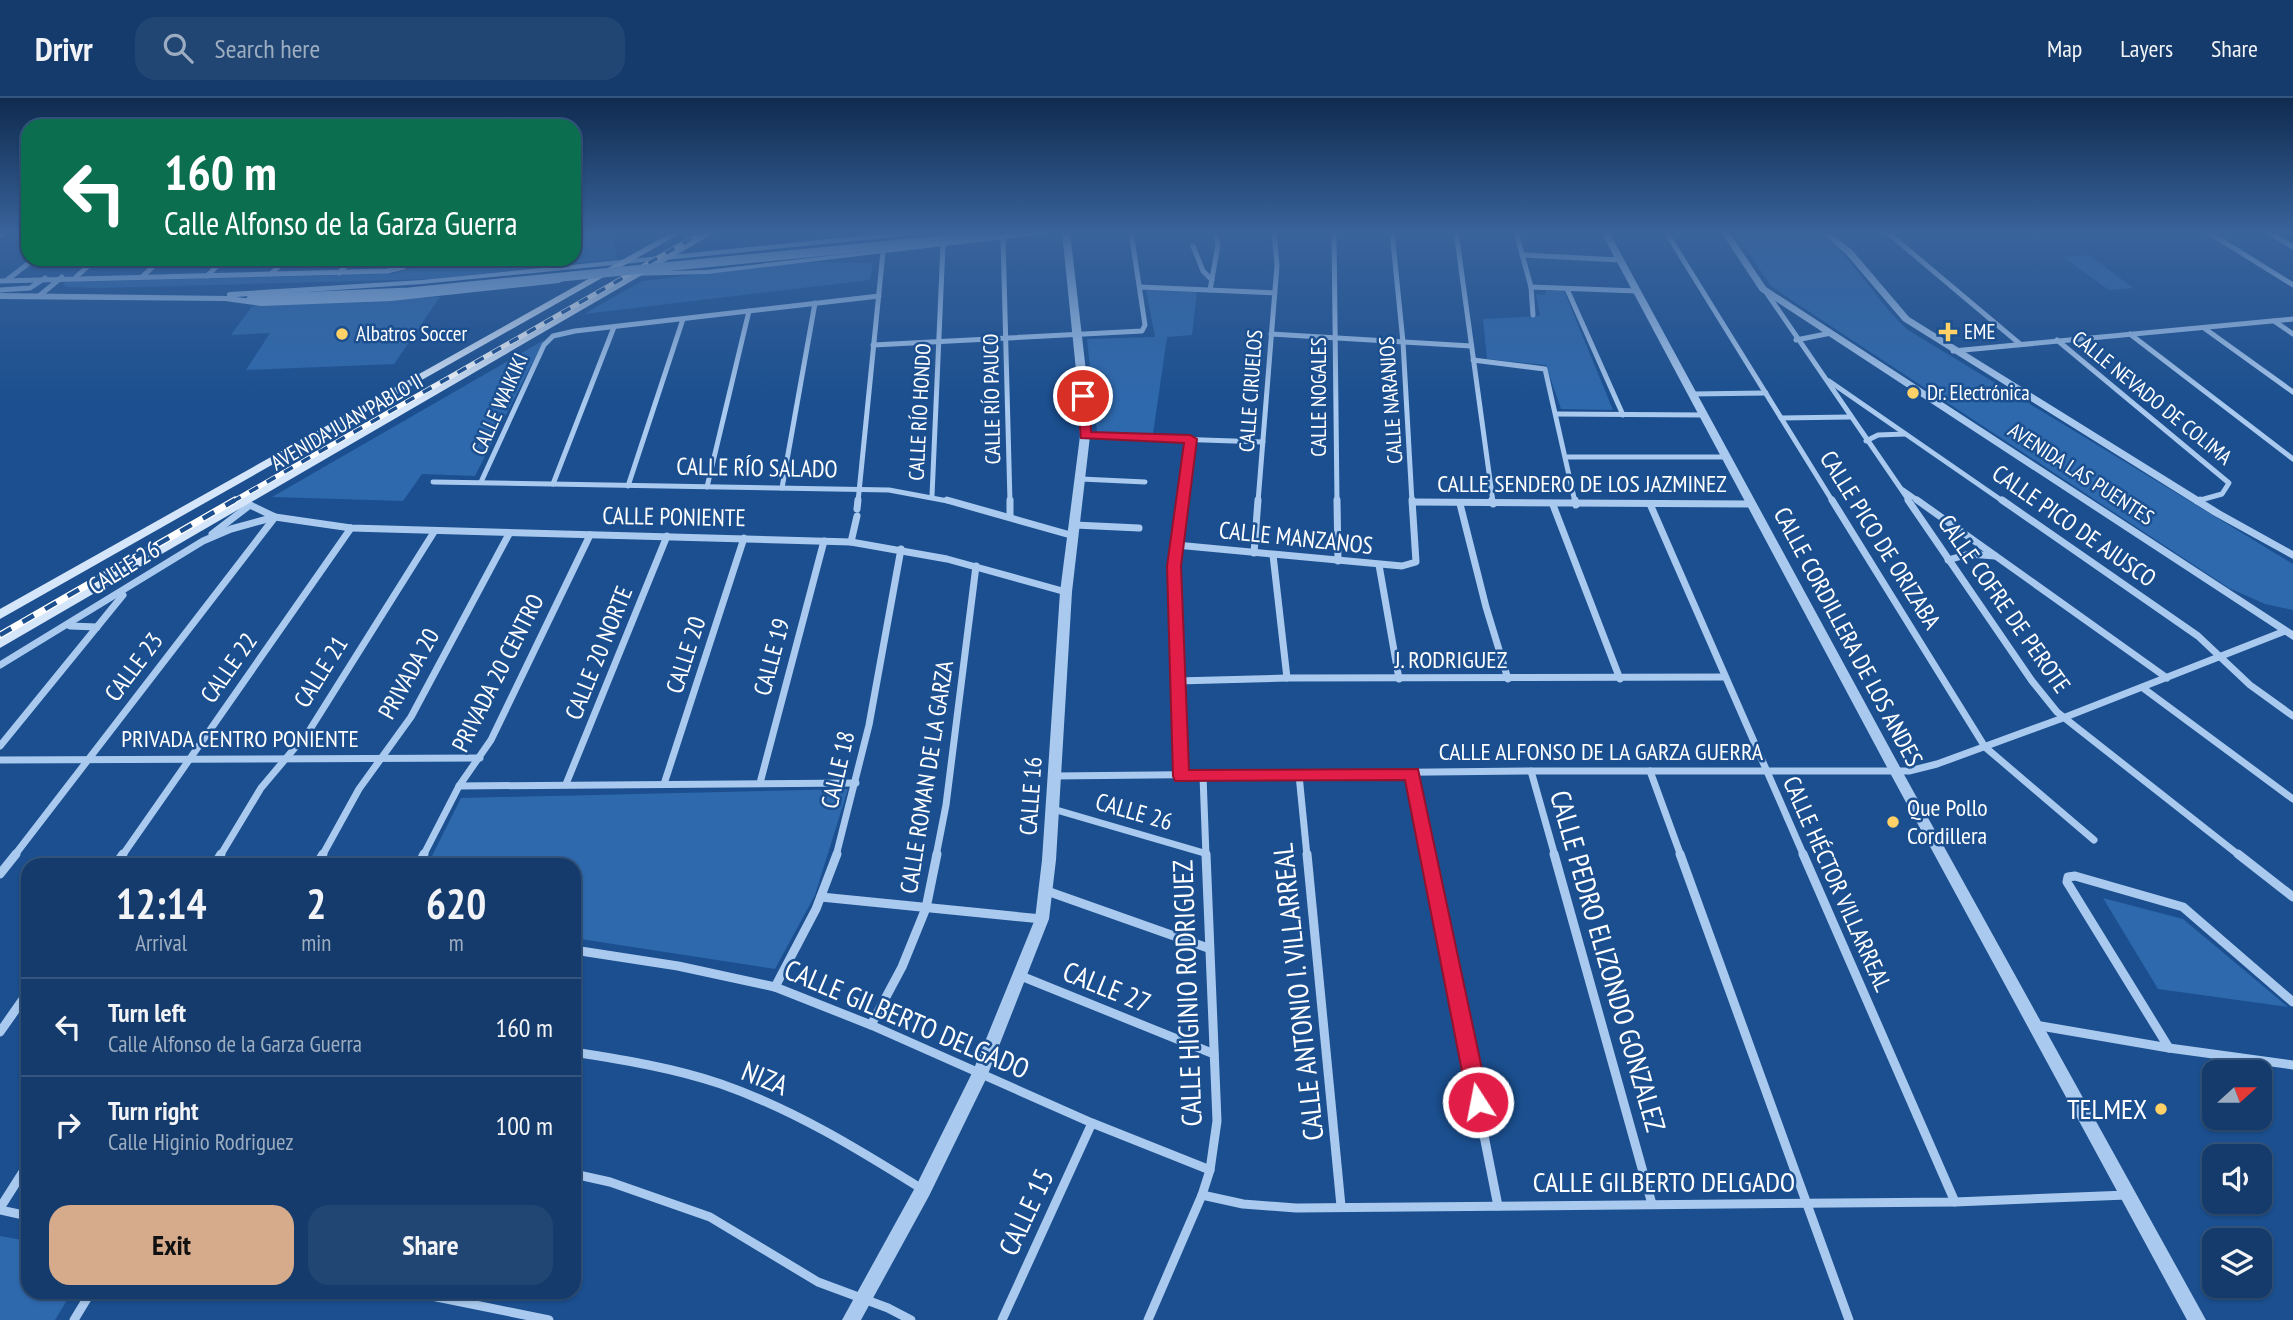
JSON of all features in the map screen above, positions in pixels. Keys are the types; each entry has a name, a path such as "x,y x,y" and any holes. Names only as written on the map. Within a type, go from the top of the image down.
{"main road":[{"path":"567,289 572,292"},
{"name":"AVENIDA JUAN PABLO II","path":"0,615 578,289"},
{"name":"AVENIDA JUAN PABLO II","path":"0,643 617,289"}],"street":[{"path":"39,296 44,289"},
{"path":"76,289 102,296"},
{"path":"227,297 331,289"},
{"path":"254,297 379,289"},
{"path":"0,296 254,297 437,289"},
{"path":"227,297 261,303 391,298 484,289"},
{"path":"851,542 857,512 880,289"},
{"name":"CALLE RÍO HONDO","path":"932,496 942,289"},
{"name":"CALLE RÍO PAUCO","path":"1005,289 1010,517"},
{"name":"CALLE 16","path":"851,1320 923,1190 980,1074 1042,919 1047,891 1066,592 1085,436 1073,289"},
{"path":"873,345 1142,331 1145,325 1140,289"},
{"path":"1193,289 1275,293"},
{"name":"CALLE CIRUELOS","path":"1254,553 1275,289"},
{"name":"CALLE NOGALES","path":"1336,289 1338,561"},
{"name":"CALLE NARANJOS","path":"1398,289 1414,502 1417,558 1413,564"},
{"path":"1464,289 1493,504"},
{"path":"1531,289 1533,315"},
{"path":"1567,289 1623,415"},
{"path":"1568,289 1637,291"},
{"name":"CALLE PICO DE ORIZABA","path":"1701,289 1985,747 2094,839"},
{"name":"AVENIDA LAS PUENTES","path":"1763,289 2290,632"},
{"name":"CALLE COFRE DE PEROTE","path":"1763,289 2032,681 2063,718 2293,897"},
{"name":"AVENIDA LAS PUENTES","path":"1880,289 1901,315 1953,351 2197,501 2293,556"},
{"path":"1955,289 2020,344"},
{"name":"CALLE CORDILLERA DE LOS ANDES","path":"1637,291 1895,771 2197,1320"},
{"path":"554,484 614,327 879,296"},
{"path":"782,488 815,303"},
{"path":"707,487 749,311"},
{"path":"628,486 683,319"},
{"path":"1953,351 2293,319"},
{"path":"2273,321 2293,334"},
{"name":"CALLE WAIKIKI","path":"481,482 548,339 565,332 614,327"},
{"path":"2203,327 2293,392"},
{"path":"1796,340 1831,333"},
{"path":"1271,334 1471,346"},
{"path":"2130,334 2293,459"},
{"name":"CALLE NEVADO DE COLIMA","path":"2056,340 2229,483 2222,494 2197,501"},
{"path":"1473,360 1544,368 1576,505"},
{"name":"CALLE PICO DE AJUSCO","path":"1825,379 2199,635 2250,685 2293,716"},
{"path":"1692,394 1766,393"},
{"path":"1556,414 1703,415"},
{"path":"1782,418 1850,417"},
{"path":"1866,441 1878,435 1906,434"},
{"path":"1085,436 1263,442"},
{"path":"1181,776 1174,566 1190,439"},
{"path":"1566,457 1726,457"},
{"path":"1081,479 1145,482"},
{"name":"CALLE RÍO SALADO","path":"433,482 859,489 932,496 1010,517 1074,530 1139,528"},
{"path":"1900,487 2167,678"},
{"name":"CALLE SENDERO DE LOS JAZMINEZ","path":"1414,502 1553,505 1751,504"},
{"path":"203,541 248,503 275,517"},
{"path":"1461,504 1486,607 1508,679"},
{"name":"CALLE HÉCTOR VILLARREAL","path":"1650,504 1955,1202"},
{"path":"1553,505 1620,679"},
{"name":"CALLE PONIENTE","path":"275,517 351,528 434,532 851,542 901,549 976,566 1066,592"},
{"name":"CALLE 26","path":"0,665 203,541 231,529 275,517"},
{"name":"CALLE 23","path":"0,874 275,517"},
{"name":"CALLE 22","path":"120,858 351,528"},
{"name":"CALLE 21","path":"219,858 261,788 309,731 434,532"},
{"name":"PRIVADA 20","path":"320,858 359,789 411,717 509,534"},
{"name":"PRIVADA 20 CENTRO","path":"422,858 459,786 480,758 590,535"},
{"name":"CALLE 20 NORTE","path":"566,784 667,536"},
{"name":"CALLE 20","path":"664,784 744,538"},
{"name":"CALLE 19","path":"760,783 824,541"},
{"name":"CALLE MANZANOS","path":"1176,545 1378,565 1413,564"},
{"name":"CALLE 18","path":"775,986 821,897 838,849 856,783 901,549"},
{"path":"1948,560 1969,554 2000,557"},
{"path":"1273,555 1287,678"},
{"path":"1378,565 1399,679"},
{"name":"CALLE ROMAN DE LA GARZA","path":"871,1025 902,967 926,908 946,805 976,566"},
{"path":"0,746 128,589"},
{"path":"64,627 97,626"},
{"name":"CALLE ALFONSO DE LA GARZA GUERRA","path":"1055,776 1922,769 2290,632"},
{"name":"J. RODRIGUEZ","path":"1177,681 1287,678 1724,677"},
{"path":"2143,688 2293,799"},
{"name":"PRIVADA CENTRO PONIENTE","path":"0,760 190,757 480,758"},
{"name":"CALLE PEDRO ELIZONDO GONZALEZ","path":"1531,771 1652,1204"},
{"path":"1650,771 1849,1320"},
{"path":"1412,773 1499,1206"},
{"name":"CALLE ANTONIO I. VILLARREAL","path":"1299,775 1341,1206"},
{"name":"CALLE HIGINIO RODRIGUEZ","path":"1148,1320 1202,1195 1210,1170 1217,1121 1204,853 1203,776"},
{"path":"459,786 856,783"},
{"name":"CALLE 26","path":"1053,809 1204,853"},
{"path":"2169,1048 2067,882 2068,877 2075,876 2183,907 2293,1002"},
{"path":"1047,891 1208,948"},
{"path":"821,897 1042,919"},
{"name":"CALLE GILBERTO DELGADO","path":"581,951 678,966 775,986 871,1025 1092,1123 1210,1170"},
{"name":"CALLE 27","path":"1021,976 1214,1054"},
{"path":"0,1032 21,1002"},
{"path":"2035,1025 2169,1048 2293,1065"},
{"name":"NIZA","path":"581,1053 649,1065 738,1090 836,1136 923,1190"},
{"name":"CALLE 15","path":"1002,1320 1092,1123"},
{"path":"21,1175 0,1209 21,1214"},
{"path":"581,1176 623,1186 710,1217 818,1282 911,1320"},
{"name":"CALLE GILBERTO DELGADO","path":"1202,1195 1266,1206 1499,1206 1955,1202 2127,1195"},
{"path":"74,1320 87,1299"},
{"path":"446,1299 549,1320"}],"shaded area":[{"path":"628,289 794,289 584,314"},
{"path":"1776,289 1871,289 1908,330 2293,564 2293,610 2265,604 2229,588"},
{"path":"1146,290 1197,292 1192,335 1167,337 1153,434 1097,432 1087,339 1155,337"},
{"path":"1546,291 1564,291 1613,410 1561,409 1546,365 1487,359 1483,319 1540,316 1536,294 1545,295"},
{"name":"Albatros Soccer","path":"440,297 394,364 246,370 270,333 231,335 252,306"},
{"path":"544,340 475,476 422,474 403,501 272,497"},
{"path":"848,789 815,895 775,969 581,939 581,858 431,858 461,798"},
{"path":"2103,898 2183,919 2288,1007 2158,989"},
{"path":"0,1236 21,1240 21,1299 68,1299 55,1320 0,1320"}],"railway":[{"path":"232,502 604,289"},
{"path":"0,635 235,500"}],"place":[{"name":"EME","path":"1948,332"},
{"name":"Albatros Soccer","path":"342,334"},
{"name":"Dr. Electrónica","path":"1913,393"},
{"name":"Que Pollo Cordillera","path":"1893,822"},
{"name":"TELMEX","path":"2161,1109"}],"route":[{"path":"1083,396 1085,436 1190,439 1174,566 1181,776 1412,773 1478,1102"}]}
